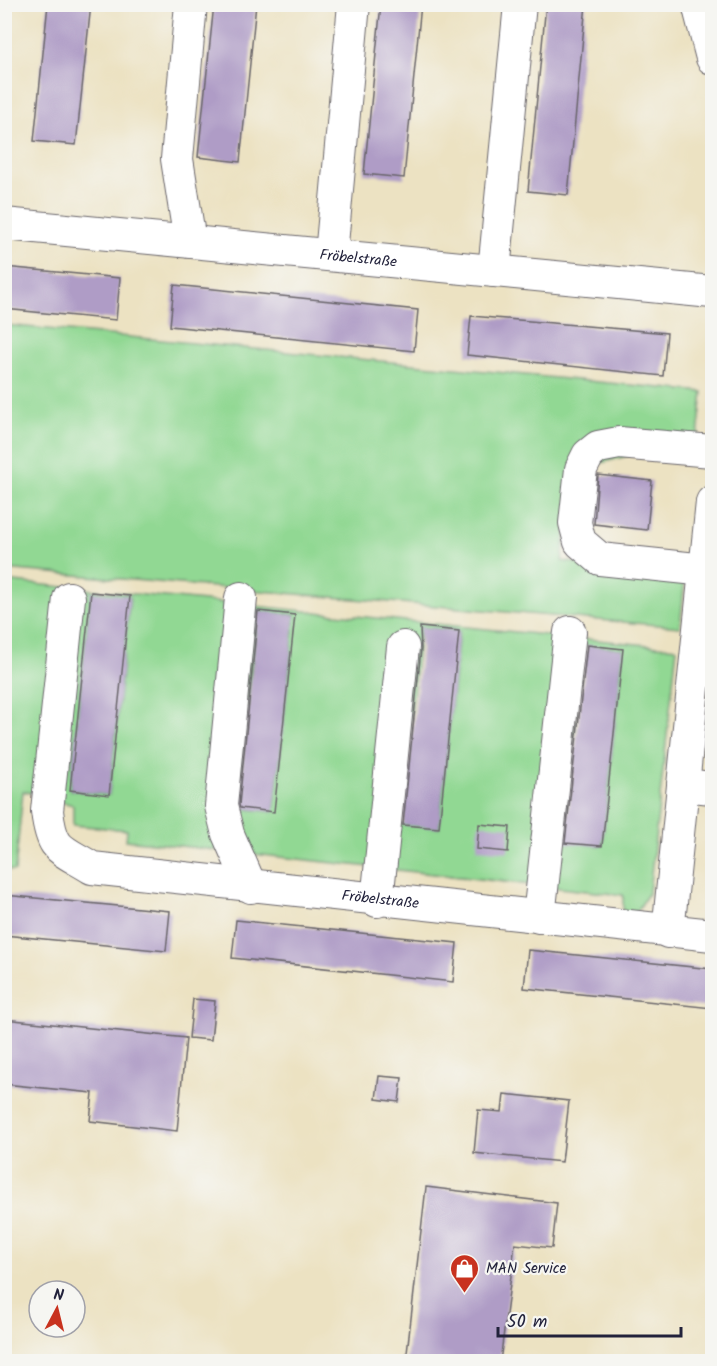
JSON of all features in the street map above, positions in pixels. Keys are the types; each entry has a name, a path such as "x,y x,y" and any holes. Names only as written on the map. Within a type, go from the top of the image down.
{"street":[{"path":"190,242 177,159 191,4"},
{"path":"331,255 354,4"},
{"path":"494,271 520,4"},
{"path":"699,4 712,58"},
{"name":"Fröbelstraße","path":"4,224 712,292"},
{"path":"707,589 600,559 580,542 575,523 580,469 588,455 602,446 619,442 712,451"},
{"path":"668,932 698,786 712,517"},
{"name":"Fröbelstraße","path":"69,598 47,811 49,832 54,844 92,868 251,887 712,935"},
{"path":"241,598 221,806 228,834 251,887"},
{"path":"539,917 570,632"},
{"path":"377,900 403,647"}],"green space":[{"path":"5,325 703,392 698,436 573,471 562,561 685,578 680,627 5,569"},
{"path":"4,581 677,648 649,892 635,915 623,913 623,895 126,840 127,830 73,825 73,805 23,791 15,871 5,870","holes":["91,593 130,597 109,795 70,790","257,611 295,615 274,812 237,808","420,627 459,631 439,828 400,824","584,645 623,649 602,846 563,842"]}],"building":[{"path":"48,4 91,4 76,145 34,141"},
{"path":"214,4 256,4 240,162 198,157"},
{"path":"381,4 421,4 404,178 364,174"},
{"path":"546,4 586,4 568,195 528,191"},
{"path":"4,267 120,278 116,320 4,309"},
{"path":"174,285 418,310 414,351 170,326"},
{"path":"471,316 667,333 663,376 467,355"},
{"path":"598,475 652,481 647,530 594,524"},
{"path":"91,592 130,596 109,795 70,790"},
{"path":"258,611 295,615 274,812 240,808 239,805"},
{"path":"420,627 459,631 439,828 403,825 421,649"},
{"path":"587,645 623,649 602,846 565,843"},
{"path":"479,824 510,827 508,852 477,849"},
{"path":"4,895 170,911 166,951 4,935"},
{"path":"236,920 457,943 453,982 232,958"},
{"path":"528,950 712,969 712,1008 524,988"},
{"path":"193,999 215,1001 211,1040 189,1038"},
{"path":"4,1019 186,1038 177,1131 90,1121 93,1093 4,1084"},
{"path":"379,1076 402,1078 399,1102 376,1099"},
{"path":"504,1094 569,1101 562,1162 474,1153 478,1110 502,1112"},
{"path":"426,1187 557,1203 552,1248 515,1244 500,1362 406,1362"}],"place":[{"name":"MAN Service","path":"465,1294"}]}
